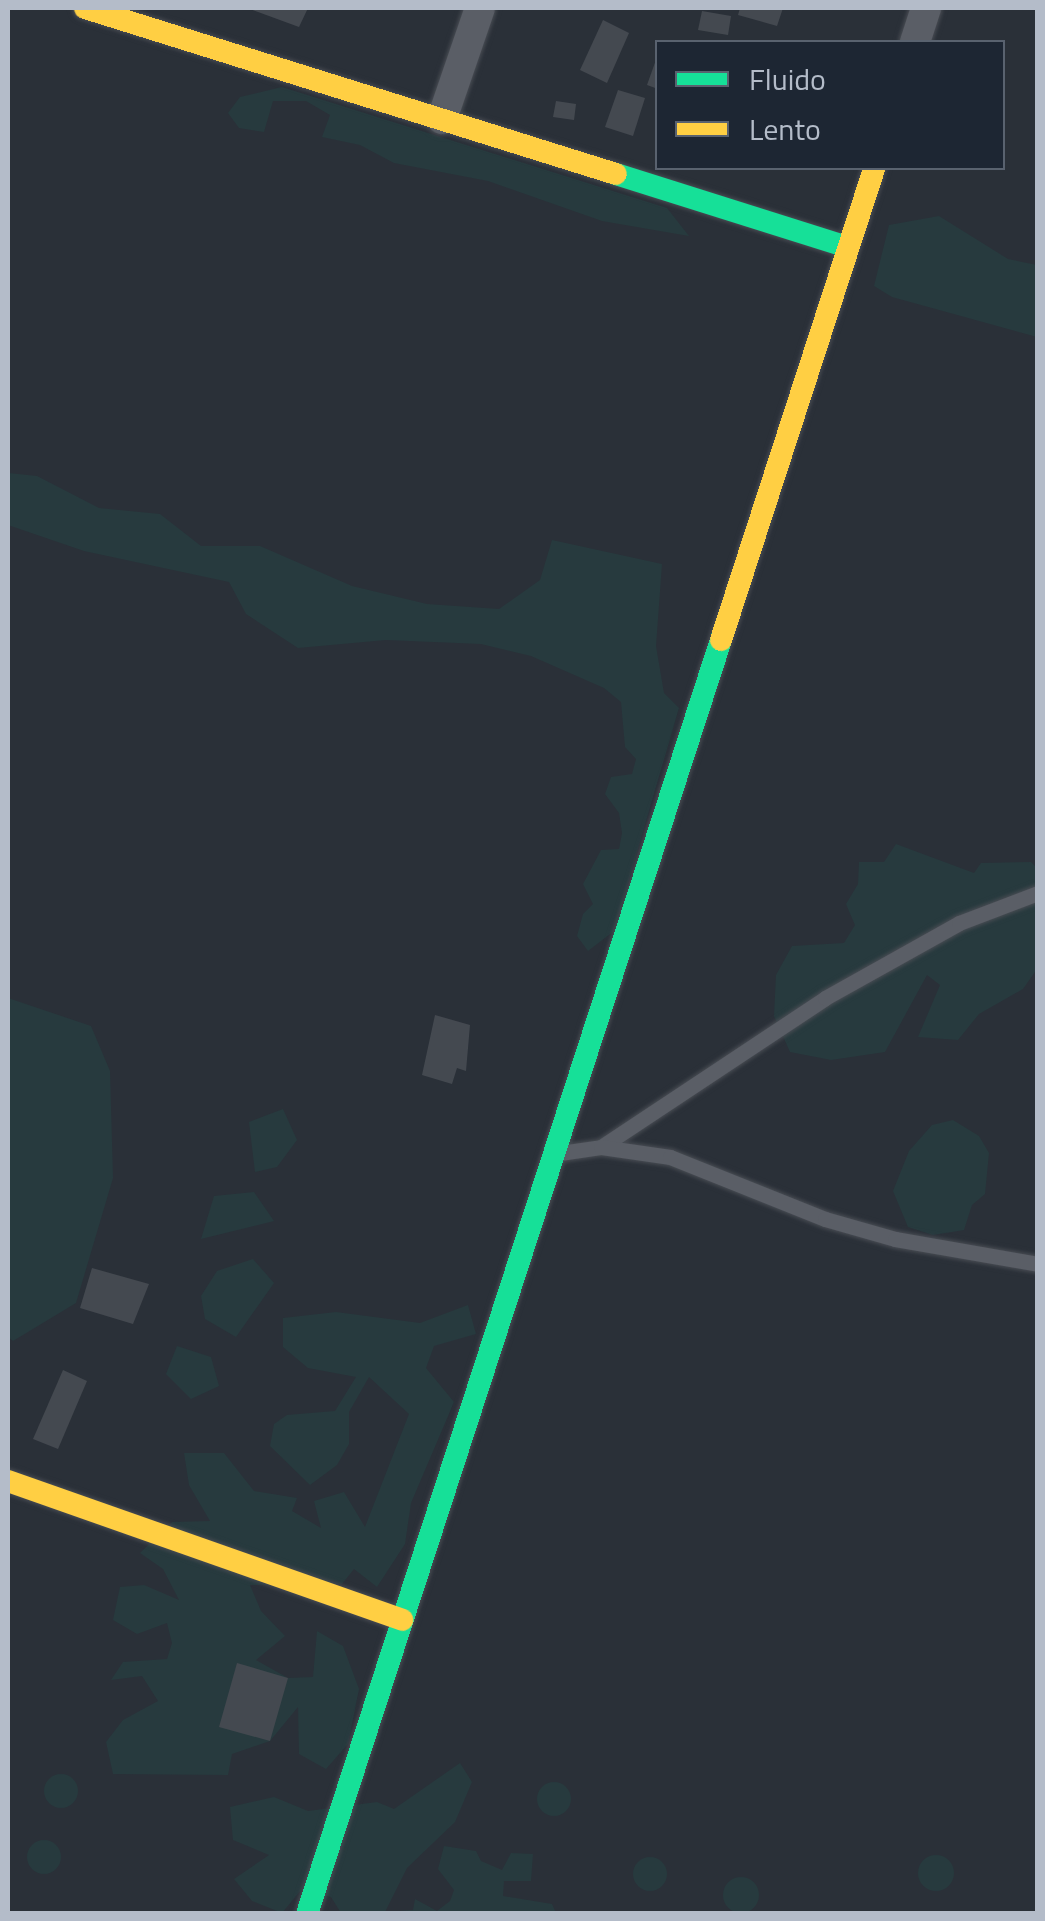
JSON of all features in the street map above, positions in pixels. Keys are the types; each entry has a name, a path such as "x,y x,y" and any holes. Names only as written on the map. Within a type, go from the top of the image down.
{"street":[{"path":"442,119 480,8"},
{"path":"916,40 926,8"},
{"path":"104,10 848,247"},
{"path":"307,1914 873,170"},
{"path":"8,1480 402,1620"}],"lane":[{"path":"601,1147 825,998 959,924 1038,893"},
{"path":"556,1154 601,1147 670,1157 825,1219 896,1239 1038,1264"}],"green space":[{"path":"282,87 667,208 689,236 602,221 488,181 394,163 360,145 322,137 330,115 306,101 273,101 264,132 239,128 228,113 240,97"},
{"path":"939,216 1008,259 1037,265 1037,337 892,297 874,286 889,225"},
{"path":"8,473 37,476 99,508 160,514 201,546 260,546 352,586 427,604 499,609 540,580 552,540 662,564 656,646 664,693 679,708 614,931 588,951 577,936 583,914 593,904 583,884 601,850 619,849 619,813 605,794 611,777 632,774 636,759 625,747 621,702 604,688 531,656 481,644 386,640 298,648 246,614 229,582 84,551 8,525"},
{"path":"896,844 974,873 981,863 1031,862 1037,868 1037,969 1023,989 979,1014 958,1040 918,1037 940,985 927,975 885,1052 831,1060 790,1052 774,1016 776,975 792,946 844,943 855,925 846,904 858,884 859,862 884,862"},
{"path":"8,998 91,1026 110,1071 113,1178 76,1303 13,1341 8,1337"},
{"path":"283,1109 297,1140 277,1167 255,1172 249,1122"},
{"path":"953,1120 979,1136 989,1153 985,1194 972,1205 964,1230 933,1235 908,1227 893,1191 909,1151 932,1125"},
{"path":"254,1192 274,1221 201,1239 214,1196"},
{"path":"253,1259 274,1283 236,1337 205,1319 201,1296 217,1271"},
{"path":"468,1305 476,1334 434,1346 426,1368 454,1402 411,1503 405,1544 377,1587 354,1569 342,1584 250,1585 261,1611 285,1636 256,1660 288,1678 313,1677 317,1631 343,1646 359,1689 348,1744 326,1769 299,1754 298,1707 270,1741 232,1754 228,1775 113,1774 106,1742 123,1720 158,1701 142,1676 111,1680 123,1662 167,1659 172,1643 167,1623 137,1634 113,1620 120,1587 144,1585 179,1600 163,1569 140,1553 172,1522 210,1521 189,1485 184,1453 224,1453 254,1491 297,1498 292,1511 321,1528 314,1501 344,1492 365,1527 409,1414 369,1377 349,1412 349,1444 337,1465 310,1485 270,1446 274,1424 287,1415 335,1411 356,1377 308,1368 283,1347 283,1318 336,1312 420,1323"},
{"path":"177,1346 211,1357 219,1386 191,1399 166,1374"},
{"path":"460,1763 472,1782 455,1822 407,1868 385,1912 413,1910 415,1899 437,1911 450,1901 454,1890 438,1869 444,1846 476,1851 481,1861 502,1870 511,1853 533,1854 531,1881 504,1881 503,1896 552,1904 556,1913 341,1913 331,1897 301,1890 282,1913 252,1901 234,1879 269,1855 233,1840 230,1807 274,1797 308,1811 377,1802 394,1809"},
{"path":"61,1774 73,1779 78,1791 73,1803 61,1808 49,1803 44,1791 49,1779"},
{"path":"554,1782 566,1787 571,1799 566,1811 554,1816 542,1811 537,1799 542,1787"},
{"path":"44,1840 56,1845 61,1857 56,1869 44,1874 32,1869 27,1857 32,1845"},
{"path":"936,1855 948,1861 954,1873 948,1885 936,1891 924,1885 918,1873 924,1861"},
{"path":"650,1857 662,1862 667,1874 662,1886 650,1891 638,1886 633,1874 638,1862"},
{"path":"741,1877 753,1883 759,1895 753,1907 741,1913 729,1907 723,1895 729,1883"}],"building":[{"path":"247,8 308,8 299,27"},
{"path":"740,8 783,8 777,26 738,15"},
{"path":"702,11 731,16 728,35 698,30"},
{"path":"603,20 629,33 607,83 580,70"},
{"path":"655,63 655,88 647,85"},
{"path":"618,90 645,98 633,136 605,127"},
{"path":"556,101 576,104 574,120 553,117"},
{"path":"435,1015 470,1025 466,1071 457,1068 452,1084 422,1075"},
{"path":"92,1268 149,1284 133,1324 80,1308"},
{"path":"63,1370 87,1381 58,1449 33,1439"},
{"path":"237,1663 288,1678 270,1741 219,1727"}],"traffic: fast":[{"path":"616,174 848,247"},
{"path":"307,1914 721,640"}],"traffic: slow":[{"path":"85,8 616,174"},
{"path":"721,640 873,170"},
{"path":"8,1481 402,1620"}]}
